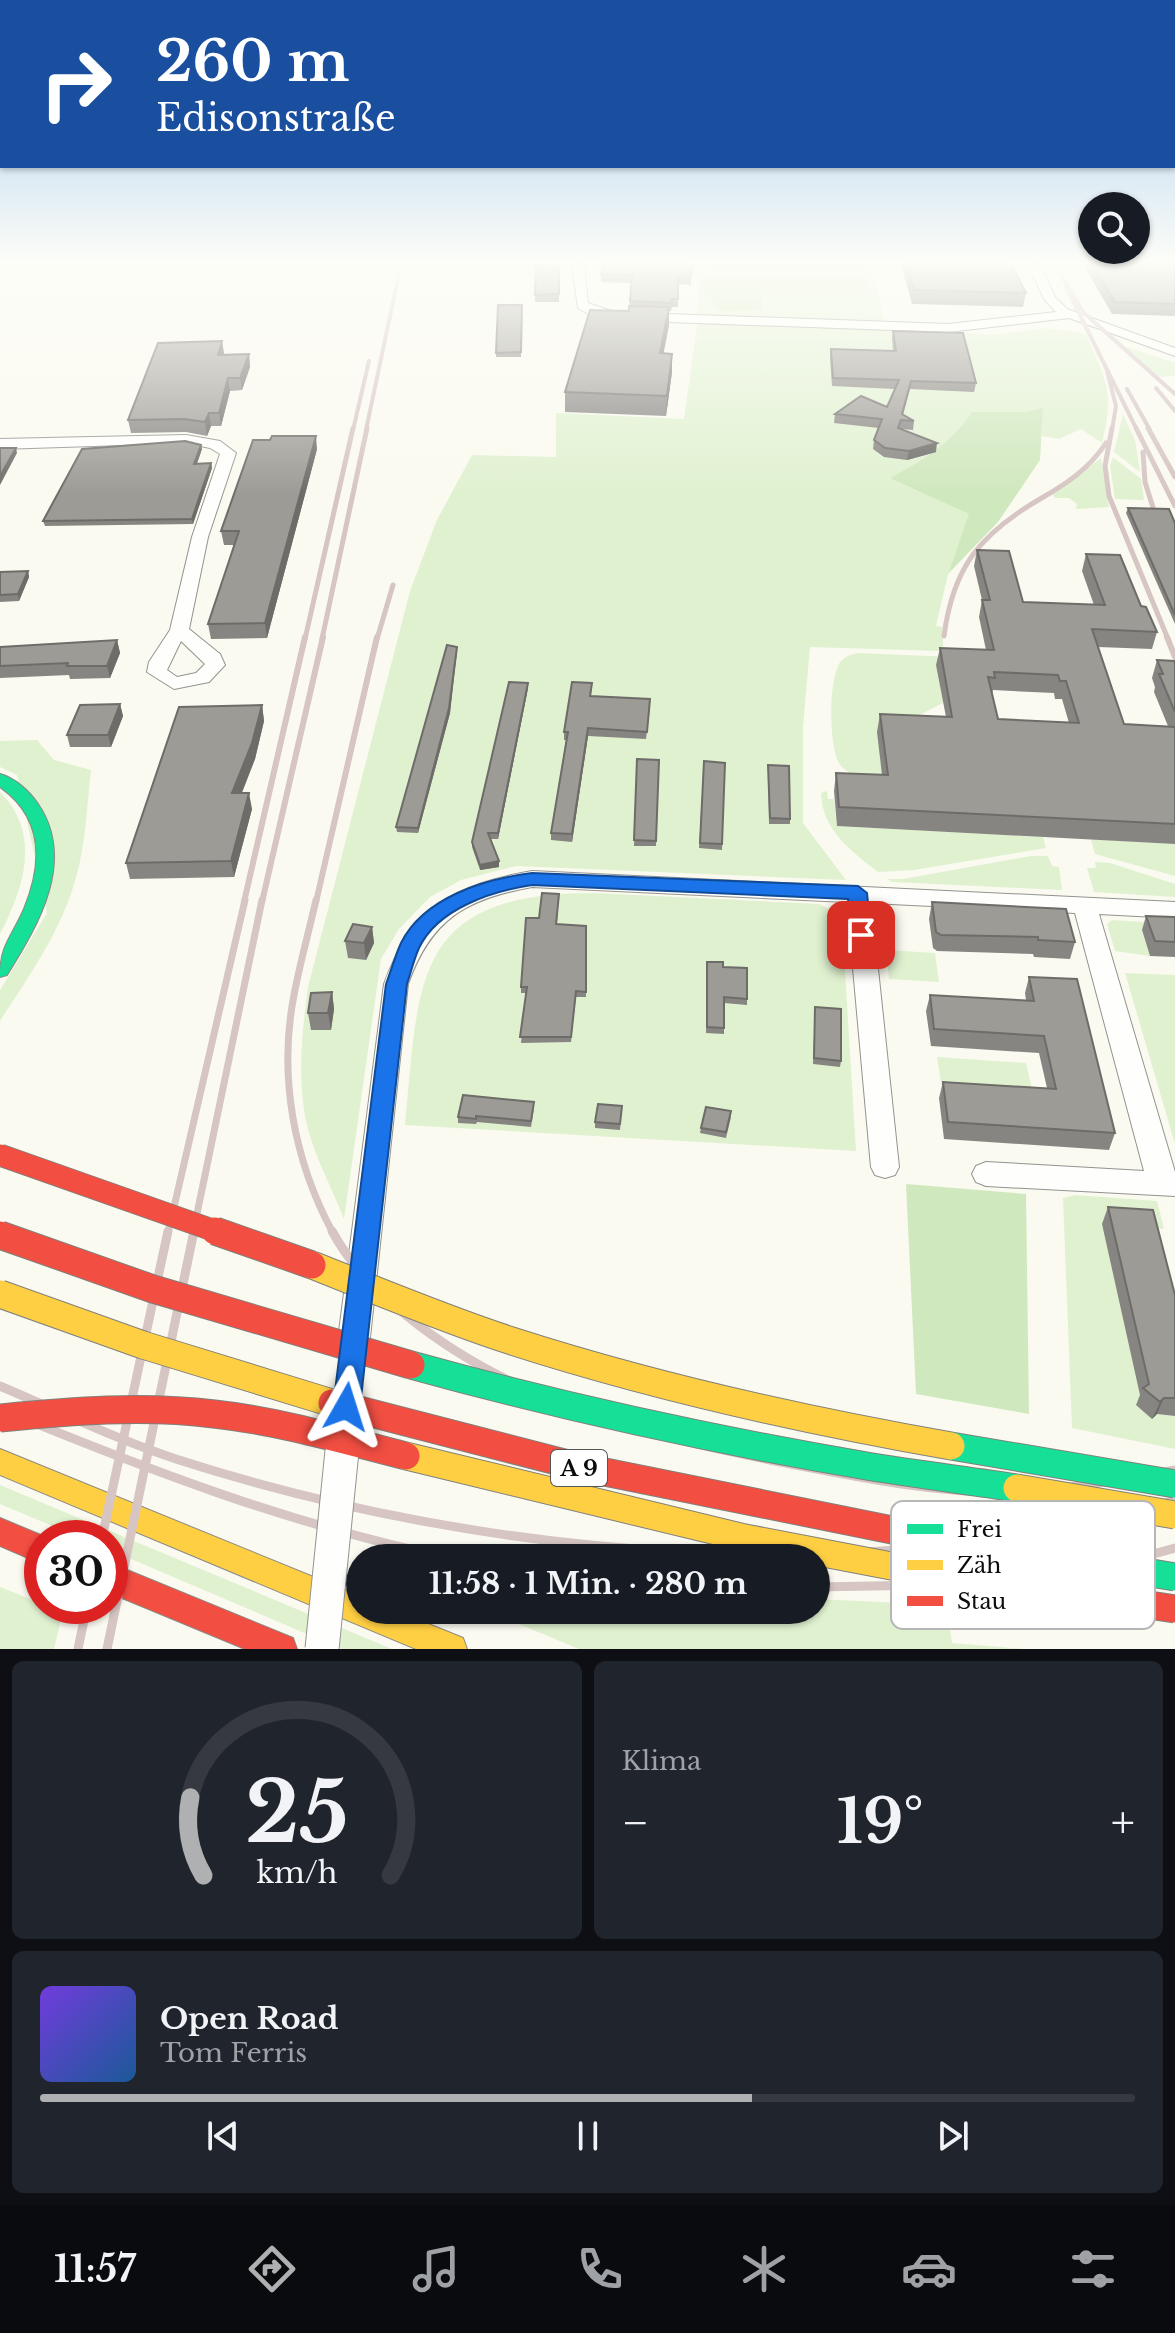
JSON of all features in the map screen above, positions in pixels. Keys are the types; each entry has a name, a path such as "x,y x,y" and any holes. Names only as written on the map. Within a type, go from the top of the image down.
{"main road":[{"path":"0,779 19,792 37,816 44,835 46,859 40,892 29,920 0,970"},
{"path":"0,1155 290,1257 510,1340 755,1407 1175,1484"},
{"path":"0,1235 60,1259 232,1314 479,1384 846,1463 954,1477 1094,1501"},
{"name":"A 9","path":"0,1294 76,1323 309,1398 491,1448 891,1532"},
{"path":"0,1418 147,1409 200,1410 247,1418 745,1538 891,1566"},
{"path":"0,1462 452,1649"},
{"path":"1155,1512 1175,1515"},
{"path":"0,1532 24,1542"},
{"name":"A 9","path":"1155,1574 1175,1577"},
{"path":"128,1585 282,1649"},
{"path":"1155,1606 1175,1609"}],"street":[{"path":"1143,341 1175,352"},
{"path":"0,444 186,439 215,444 228,453 200,537 179,630"},
{"path":"322,1649 396,984 411,944 427,923 450,905 476,892 504,883 532,879 1175,910"},
{"path":"858,893 885,1167"},
{"path":"986,1174 1169,1184 1085,905"}],"green space":[{"path":"695,341 1089,341 1108,398 1102,443 1081,429 1059,439 1042,436 1042,407 1026,412 972,412 935,450 891,478 970,514 948,574 936,626 942,627 943,646 939,651 810,647 803,727 803,823 846,880 516,866 461,880 430,897 399,929 381,959 344,1219 309,1133 303,1104 301,1054 308,987 410,591 437,520 472,455 556,457 556,413 684,419"},
{"path":"1121,345 1175,363 1175,376 1159,377"},
{"path":"1043,407 1040,460 998,522 948,574 969,514 890,478 935,450 972,412 1026,412"},
{"path":"1123,414 1135,440 1140,472 1114,452"},
{"path":"1113,457 1141,479 1144,500 1115,499 1110,466"},
{"path":"1101,458 1109,507 1076,509 1077,504 1069,498 1052,495"},
{"path":"858,653 953,657 937,666 943,703 888,731 889,777 851,773 841,766 837,758 831,714 834,682 841,661"},
{"path":"37,740 54,760 91,770 84,836 77,874 63,913 0,1021 0,990 47,913 17,775 0,767 0,741"},
{"path":"827,791 828,799 834,799 837,826 1043,837 1046,848 914,870 878,872 848,848 832,829 821,793"},
{"path":"0,792 21,825 25,862 16,898 0,934"},
{"path":"1091,839 1175,844 1175,876 1095,854"},
{"path":"1031,856 1048,856 1052,866 1059,867 1062,890 892,882 888,879 903,879"},
{"path":"1095,862 1110,863 1175,884 1175,897 1094,892 1087,868 1096,868"},
{"path":"594,893 819,904 833,911 842,922 856,1151 405,1125 415,1026 423,986 437,953 459,927 490,908 535,897"},
{"path":"1112,920 1175,924 1142,931 1150,956 1115,951 1107,924"},
{"path":"886,950 935,953 939,982 889,979"},
{"path":"1125,973 1175,975 1175,1144"},
{"path":"937,1057 1026,1063 1033,1094 942,1089"},
{"path":"906,1184 1026,1194 1029,1414 916,1394"},
{"path":"1075,1195 1157,1201 1164,1229 1102,1224 1157,1414 1175,1416 1175,1449 1072,1428 1063,1198"},
{"path":"0,1485 84,1520 38,1520 0,1504"},
{"path":"128,1539 392,1649 342,1649 128,1558"},
{"path":"0,1587 24,1597 24,1624 60,1624 54,1649 0,1649"},
{"path":"830,1600 891,1602 891,1629 950,1629 952,1643 1024,1649 579,1649 519,1624 830,1624"}],"building":[{"path":"222,341 218,355 249,354 240,378 228,378 219,413 209,413 205,422 184,419 128,420 158,343"},
{"path":"497,341 521,341 521,352 496,353"},
{"path":"581,341 662,341 660,353 672,354 667,396 565,392"},
{"path":"894,341 965,341 976,383 911,381 902,414 914,421 901,420 898,428 937,443 909,451 885,448 874,440 882,419 835,414 861,396 887,407 899,380 833,378 831,349 896,351"},
{"path":"272,436 316,436 265,623 208,624 239,531 221,531 253,440 270,440"},
{"path":"185,441 201,445 194,464 211,463 192,519 43,521 82,449"},
{"path":"0,448 16,448 0,476"},
{"path":"1128,508 1169,509 1175,523 1175,615"},
{"path":"977,550 1009,551 1023,602 1105,605 1086,554 1120,555 1141,606 1146,607 1157,632 1092,629 1124,724 1175,727 1175,824 839,807 836,773 888,775 880,714 952,717 940,648 994,650 982,600 990,600","holes":["994,672 1058,675 1060,681 1066,681 1079,723 998,719 988,677 995,678"]},
{"path":"28,571 18,594 0,595 0,572"},
{"path":"117,640 107,666 67,666 68,663 0,666 0,647"},
{"path":"447,645 457,647 449,708 418,828 396,827"},
{"path":"1157,660 1175,661 1175,712 1159,674 1163,674"},
{"path":"509,682 528,683 498,833 488,833 499,861 480,865 472,842"},
{"path":"572,682 592,683 590,696 650,699 647,732 588,728 572,834 551,833 568,732 564,732"},
{"path":"120,704 108,735 67,735 80,705"},
{"path":"262,705 252,743 232,793 249,793 231,861 126,863 179,707"},
{"path":"637,759 659,760 656,841 634,840"},
{"path":"704,761 725,763 722,844 700,843"},
{"path":"768,765 789,766 790,819 770,818"},
{"path":"542,893 559,894 556,924 586,926 586,992 576,991 571,1037 520,1037 527,987 521,987 526,918 539,918"},
{"path":"932,902 1066,909 1075,942 1038,940 1038,937 941,935 936,932"},
{"path":"1146,916 1175,917 1175,942 1155,941"},
{"path":"353,924 372,927 364,943 345,941"},
{"path":"707,962 723,962 723,967 747,968 747,999 724,997 724,1028 707,1027"},
{"path":"1029,977 1077,979 1115,1133 948,1122 943,1082 1056,1089 1044,1036 934,1029 930,995 1034,1001"},
{"path":"332,992 328,1013 308,1013 311,993"},
{"path":"815,1007 841,1009 841,1061 814,1058"},
{"path":"463,1095 534,1102 531,1121 458,1117"},
{"path":"598,1104 622,1106 620,1124 595,1122"},
{"path":"706,1107 731,1111 726,1132 701,1128"},
{"path":"1108,1207 1153,1210 1175,1295 1175,1398 1164,1398 1160,1402 1143,1388 1149,1384"}],"railway":[{"path":"366,430 385,341"},
{"path":"1093,341 1137,430"},
{"path":"1115,341 1175,394"},
{"path":"353,430 369,361"},
{"path":"1107,371 1116,406 1112,430"},
{"path":"1156,388 1175,411"},
{"path":"1127,389 1150,430"},
{"path":"305,639 353,428"},
{"path":"322,639 367,428"},
{"path":"1112,428 1105,466 1109,496 1168,639"},
{"path":"1148,428 1175,477"},
{"path":"1137,430 1175,506"},
{"path":"944,636 954,590 973,555 1001,525 1076,475 1106,443"},
{"path":"1143,452 1145,482 1155,514"},
{"path":"377,639 393,585"},
{"path":"244,902 305,637"},
{"path":"262,902 323,637"},
{"path":"316,902 377,637"},
{"path":"1167,637 1175,657"},
{"path":"168,1233 245,900"},
{"path":"193,1233 262,900"},
{"path":"316,900 289,1026 289,1087 299,1147 308,1177 332,1231"},
{"path":"123,1439 168,1231"},
{"path":"149,1449 194,1231"},
{"path":"332,1231 356,1267 375,1287 407,1316 449,1346 537,1394 632,1427 780,1462 946,1489 1001,1492 1045,1490 1175,1470"},
{"path":"0,1386 123,1439"},
{"path":"0,1409 119,1457"},
{"path":"119,1457 123,1439"},
{"path":"123,1439 149,1449"},
{"path":"145,1466 149,1449"},
{"path":"149,1449 297,1494 420,1521 547,1540 675,1552 804,1554 891,1549"},
{"path":"106,1520 119,1457"},
{"path":"119,1457 145,1466"},
{"path":"107,1649 145,1466"},
{"path":"145,1466 278,1513 389,1544"},
{"path":"1155,1505 1175,1500"},
{"path":"1155,1553 1175,1548"},
{"path":"830,1587 891,1586"},
{"path":"78,1649 83,1624"}],"traffic: fast":[{"path":"0,779 25,798 38,818 45,840 45,862 34,908 0,970"},
{"path":"411,1365 572,1407 734,1442 865,1466 1017,1488"},
{"path":"951,1446 1175,1484"},
{"path":"1155,1574 1175,1577"}],"traffic: slow":[{"path":"312,1265 512,1341 620,1373 785,1414 951,1446"},
{"path":"0,1294 143,1345 332,1403"},
{"path":"406,1456 745,1538 891,1566"},
{"path":"0,1462 452,1649"},
{"path":"1017,1488 1093,1501"},
{"path":"1155,1512 1175,1515"}],"traffic: jam":[{"path":"0,1155 312,1265"},
{"path":"0,1235 153,1289 411,1365"},
{"path":"332,1403 580,1467 891,1530"},
{"path":"0,1418 122,1409 184,1411 285,1426 406,1456"},
{"path":"0,1532 24,1542"},
{"path":"128,1585 282,1649"},
{"path":"1155,1606 1175,1609"}],"route":[{"path":"346,1407 396,984 411,944 427,923 450,905 504,883 532,879 577,880 858,893 861,935"}]}
